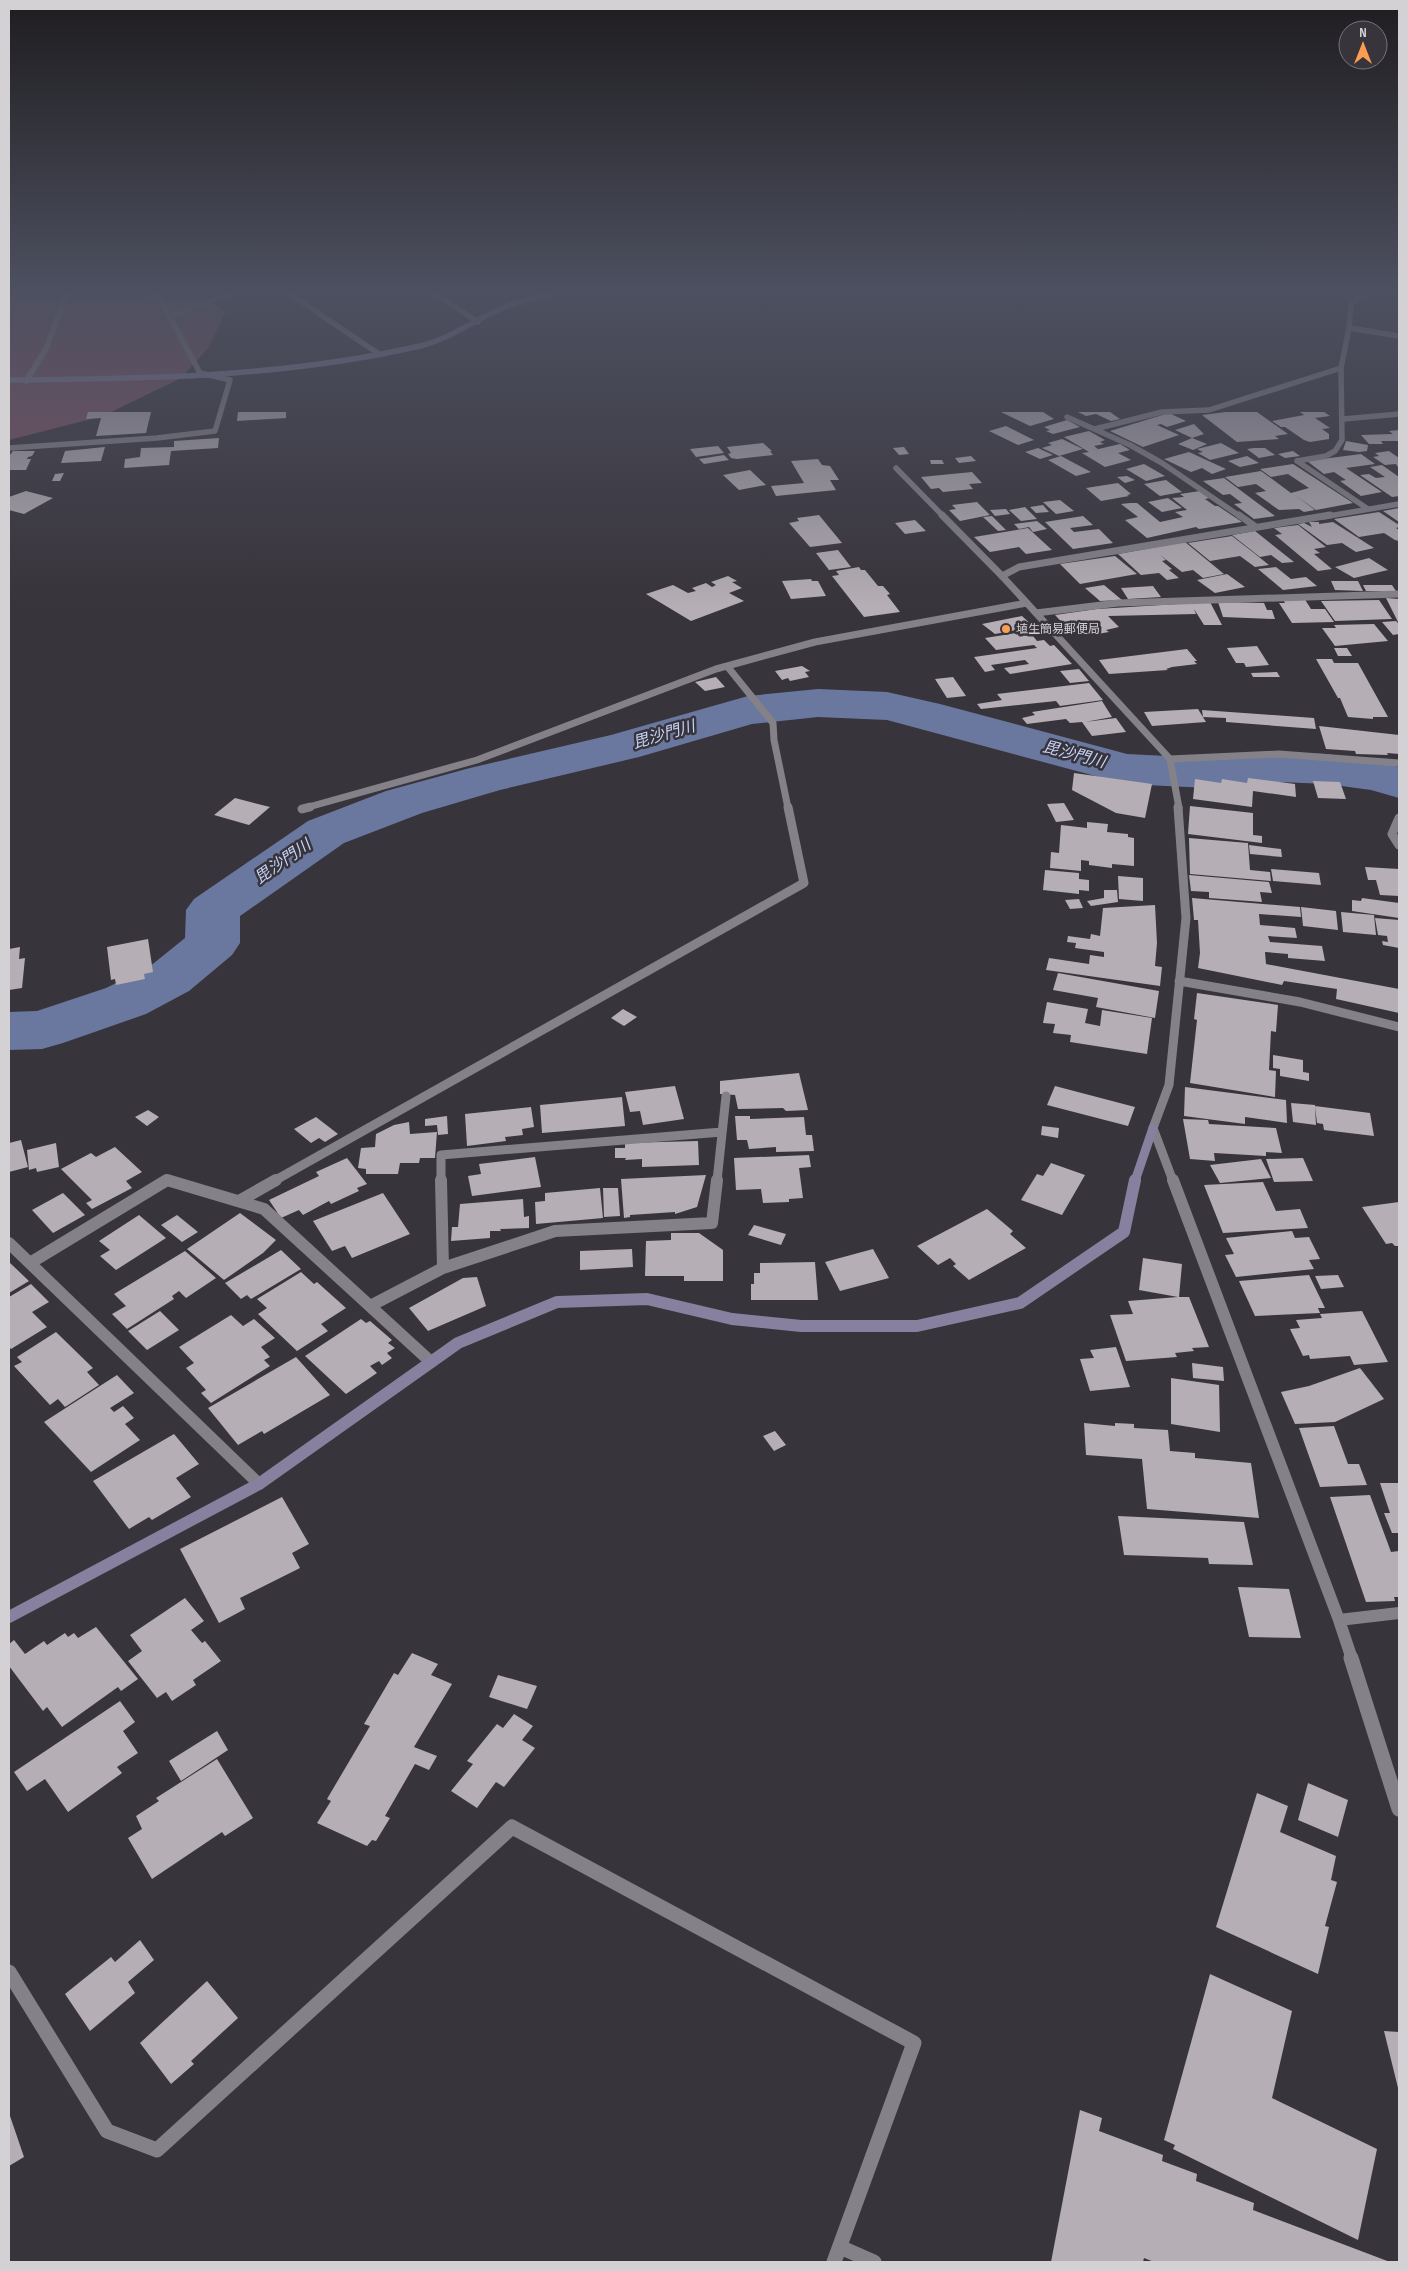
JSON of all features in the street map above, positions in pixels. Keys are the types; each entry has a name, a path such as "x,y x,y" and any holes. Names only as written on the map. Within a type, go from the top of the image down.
{"street":[{"path":"9,448 157,438 215,431 226,394"},
{"path":"1095,429 1162,412 1209,410 1259,394"},
{"path":"1342,394 1342,440 1335,451 1326,456 1297,461 1368,509"},
{"path":"1343,419 1399,414"},
{"path":"1067,417 1130,444 1162,463 1256,527"},
{"path":"9,1617 259,1484 458,1343 557,1302 647,1298 732,1318 801,1326 917,1326 1020,1303 1100,1251 1124,1232 1135,1181 1169,1085 1185,908 1181,821 1170,759 1002,576 896,468"},
{"path":"1002,576 1019,566 1399,504"},
{"path":"1036,613 1118,603 1399,594"},
{"path":"302,809 477,760 634,699 728,666 815,642 1027,603"},
{"path":"239,1201 804,883 774,740 773,723 728,666"},
{"path":"1170,759 1279,754 1399,763"},
{"path":"1399,818 1392,834 1399,845"},
{"path":"1179,981 1300,1002 1399,1027"},
{"path":"370,1306 443,1268 555,1230 712,1223 726,1096"},
{"path":"1153,1128 1339,1620 1399,1809"},
{"path":"443,1268 441,1155 722,1132"},
{"path":"30,1263 167,1180 264,1208 431,1362"},
{"path":"9,1243 259,1484"},
{"path":"1339,1620 1399,1613"},
{"path":"9,1972 107,2130 157,2150 512,1827 914,2043 837,2255 874,2262"}],"shaded area":[{"path":"9,394 148,394 103,416 9,440"}],"building":[{"path":"88,412 151,412 146,433 96,436 101,418 86,419"},
{"path":"238,412 286,412 286,418 237,421"},
{"path":"1001,412 1043,412 1054,419 1030,426"},
{"path":"1078,412 1110,412 1120,419 1111,421 1096,414 1086,416"},
{"path":"1226,412 1257,412 1288,434 1275,436 1279,439 1237,442 1202,415"},
{"path":"1300,412 1324,412 1330,416 1315,418 1330,428 1322,429 1329,434 1329,439 1310,442 1272,421 1304,415"},
{"path":"1169,413 1186,421 1167,427 1161,424 1157,425 1179,435 1143,447 1110,431"},
{"path":"1067,420 1080,427 1053,434 1046,431 1050,430 1044,427"},
{"path":"1194,424 1204,434 1192,438 1175,430"},
{"path":"1006,426 1034,440 1018,445 989,431"},
{"path":"1399,430 1399,441 1381,441 1383,444 1369,444 1361,435 1393,434 1389,431"},
{"path":"1089,431 1105,440 1100,442 1104,444 1094,446 1098,449 1090,451 1120,444 1130,450 1118,453 1131,460 1105,467 1082,453 1089,452 1064,437"},
{"path":"219,438 218,448 171,451 169,465 124,468 125,459 140,457 141,448 174,447 174,441"},
{"path":"1192,438 1207,444 1193,450 1178,444"},
{"path":"1062,439 1083,449 1059,456 1042,448 1052,445 1048,443"},
{"path":"1346,441 1368,445 1367,451 1343,450"},
{"path":"763,443 772,451 770,451 773,455 737,459 731,458 728,454 731,453 727,447"},
{"path":"1221,443 1239,453 1210,460 1198,453 1203,452 1197,449"},
{"path":"718,446 724,453 696,457 690,449"},
{"path":"105,447 101,461 61,463 65,451"},
{"path":"904,447 909,454 899,455 893,448"},
{"path":"1038,448 1053,455 1040,459 1025,452"},
{"path":"1265,448 1275,455 1259,458 1247,449"},
{"path":"13,451 35,451 27,459 31,459 26,470 9,470 9,456"},
{"path":"1293,451 1300,456 1285,458 1278,454"},
{"path":"1389,451 1399,458 1399,469 1396,464 1385,465 1373,457 1379,456 1375,453"},
{"path":"1189,452 1226,469 1212,474 1202,468 1191,472 1164,459"},
{"path":"1361,454 1375,464 1346,468 1382,492 1361,496 1340,481 1346,480 1334,472 1324,474 1307,461"},
{"path":"724,455 729,460 704,464 699,459"},
{"path":"971,456 976,461 959,463 955,458"},
{"path":"1061,456 1091,472 1076,476 1048,460"},
{"path":"1247,456 1259,463 1240,467 1228,461"},
{"path":"818,459 822,465 830,466 839,480 830,480 836,490 776,496 771,486 804,483 791,461"},
{"path":"930,460 942,460 944,464 931,464"},
{"path":"1144,464 1165,476 1146,481 1126,469"},
{"path":"1293,464 1353,503 1316,510 1295,495 1315,510 1304,512 1299,509 1279,510 1255,493 1266,491 1256,484 1238,487 1225,477 1261,471 1291,493 1309,488 1288,474 1271,477 1260,469"},
{"path":"1382,465 1399,477 1399,496 1392,497 1360,475 1369,474 1376,478 1385,477 1370,467"},
{"path":"750,470 766,485 739,490 723,475"},
{"path":"972,472 982,483 969,484 973,489 943,492 939,488 931,489 921,477"},
{"path":"64,473 60,481 52,481 55,474"},
{"path":"1127,476 1135,480 1125,483 1117,477"},
{"path":"1224,478 1275,516 1254,519 1234,504 1242,503 1230,494 1223,495 1203,481"},
{"path":"1166,480 1182,492 1160,496 1144,484"},
{"path":"1118,483 1131,494 1127,495 1129,496 1101,501 1086,488"},
{"path":"26,491 53,498 24,514 9,510 9,497"},
{"path":"1200,491 1210,498 1205,499 1242,522 1199,529 1196,527 1147,538 1125,520 1138,517 1121,504 1130,503 1137,503 1160,522 1183,517 1175,512 1187,510 1172,498 1184,497 1180,494"},
{"path":"1168,498 1182,508 1162,512 1148,502"},
{"path":"1060,500 1074,511 1056,514 1043,502"},
{"path":"977,502 990,515 960,521 949,510 956,509 952,505"},
{"path":"1043,505 1049,512 1036,513 1030,507"},
{"path":"1025,507 1037,519 1021,521 1009,510"},
{"path":"1399,508 1399,522 1383,511"},
{"path":"1006,509 1010,514 995,516 990,510"},
{"path":"1379,512 1399,525 1396,528 1399,530 1399,541 1384,533 1359,537 1334,519"},
{"path":"819,515 842,543 810,547 789,523 799,521 797,518"},
{"path":"992,516 1006,530 998,531 983,517"},
{"path":"1083,516 1093,525 1070,528 1074,532 1099,529 1113,543 1073,549 1045,522"},
{"path":"915,520 926,531 905,534 895,523"},
{"path":"1037,521 1047,529 1033,532 1029,527 1019,529 1014,524"},
{"path":"1309,522 1319,522 1319,524 1333,522 1374,548 1356,552 1342,543 1327,545 1298,524 1304,523 1312,527"},
{"path":"1298,525 1326,547 1314,549 1320,553 1314,554 1332,569 1318,571 1275,535 1282,534 1274,528"},
{"path":"1028,528 1052,550 1026,554 1019,547 990,552 974,537"},
{"path":"1255,531 1294,562 1282,563 1271,555 1260,557 1232,535"},
{"path":"1232,536 1269,565 1255,567 1240,556 1210,561 1188,543"},
{"path":"1185,542 1224,574 1203,578 1193,570 1182,572 1159,554 1166,560 1162,561 1172,569 1169,570 1179,578 1167,580 1159,573 1141,575 1118,554"},
{"path":"838,550 851,567 829,570 816,553"},
{"path":"1115,556 1137,574 1080,584 1060,564"},
{"path":"1369,558 1388,570 1354,578 1335,567"},
{"path":"859,567 861,570 865,570 878,586 883,586 890,594 887,595 900,612 864,617 832,576 839,575 836,571"},
{"path":"1276,567 1291,579 1306,577 1317,586 1283,590 1258,569"},
{"path":"1227,574 1245,587 1215,593 1197,580"},
{"path":"728,576 737,581 732,582 742,588 729,593 744,601 691,621 646,594 673,585 688,593 696,591 692,588 706,583 712,587 716,585 711,582"},
{"path":"811,579 812,581 818,581 826,596 791,599 782,581"},
{"path":"1331,581 1358,581 1363,591 1335,590"},
{"path":"1104,585 1122,600 1100,601 1085,588"},
{"path":"1363,585 1392,585 1396,591 1366,591"},
{"path":"1153,586 1161,597 1128,599 1121,588"},
{"path":"1282,598 1304,598 1311,609 1325,609 1334,622 1292,623 1279,603 1285,603"},
{"path":"1386,598 1399,599 1399,624"},
{"path":"1379,600 1392,619 1335,621 1321,601"},
{"path":"1210,602 1222,625 1204,625 1194,609 1196,614 1108,616 1119,627 1106,630 1109,632 1092,635 1088,631 1073,634 1055,615 1097,609"},
{"path":"1218,602 1264,603 1267,610 1272,610 1275,619 1223,617"},
{"path":"1022,616 1034,627 995,634 982,624"},
{"path":"1396,621 1399,624 1399,634 1393,635 1382,622"},
{"path":"1374,624 1388,641 1335,646 1322,628 1336,628 1334,625"},
{"path":"1029,631 1037,641 1044,640 1050,646 1054,645 1072,664 1010,674 1004,668 1029,664 1025,660 991,665 995,670 985,672 974,657 1037,648 1034,645 996,650 985,638"},
{"path":"1257,646 1269,665 1246,667 1244,663 1236,663 1227,648"},
{"path":"1334,648 1347,648 1352,656 1338,656"},
{"path":"1187,649 1197,661 1194,661 1197,664 1166,669 1168,670 1109,674 1099,660"},
{"path":"1316,659 1332,659 1334,663 1358,663 1388,717 1373,717 1373,719 1348,717 1340,698 1338,698"},
{"path":"802,666 810,671 805,672 809,677 790,681 788,678 782,680 775,671"},
{"path":"1079,669 1089,681 1070,683 1060,671"},
{"path":"1277,672 1280,677 1253,677 1251,673"},
{"path":"716,677 725,687 705,691 695,682"},
{"path":"953,677 966,696 947,698 935,679"},
{"path":"1089,683 1103,700 1060,706 1056,701 981,709 977,704 1002,700 997,694"},
{"path":"1102,701 1112,717 1085,722 1116,718 1126,732 1092,736 1082,722 1070,723 1066,719 1027,724 1022,718 1035,715 1032,712"},
{"path":"1198,709 1206,722 1152,726 1144,712"},
{"path":"1202,710 1314,718 1316,729 1226,722 1226,718 1203,717"},
{"path":"1319,726 1399,735 1399,754 1356,754 1355,751 1326,749"},
{"path":"1074,773 1152,784 1145,818 1116,813 1072,790"},
{"path":"1248,778 1295,784 1296,797 1253,791 1252,807 1193,799 1195,779 1221,783 1222,779 1247,783"},
{"path":"1313,781 1340,782 1346,799 1318,798"},
{"path":"235,798 270,807 249,825 214,815"},
{"path":"1064,803 1074,820 1056,822 1047,804"},
{"path":"1190,806 1253,813 1253,835 1262,836 1262,843 1188,834"},
{"path":"1087,822 1108,824 1107,832 1128,834 1128,837 1134,838 1134,866 1112,864 1112,868 1089,865 1089,861 1081,860 1081,871 1050,868 1051,852 1059,853 1061,825 1087,828"},
{"path":"1189,838 1248,843 1250,870 1270,872 1271,881 1190,874"},
{"path":"1249,845 1281,849 1282,857 1250,854"},
{"path":"1365,867 1399,869 1399,896 1380,895 1376,880 1368,880"},
{"path":"1271,869 1319,873 1321,885 1273,881"},
{"path":"1045,870 1079,873 1079,879 1089,880 1089,891 1079,890 1079,894 1043,890"},
{"path":"1189,875 1269,882 1272,893 1260,892 1262,902 1209,898 1209,892 1191,891"},
{"path":"1118,876 1143,878 1143,901 1119,899"},
{"path":"1104,890 1117,890 1118,902 1091,906 1087,901 1104,898"},
{"path":"1192,898 1300,907 1301,917 1259,914 1260,925 1295,928 1297,938 1268,936 1270,942 1322,946 1325,961 1288,958 1288,954 1265,952 1266,964 1399,989 1399,1013 1336,999 1337,989 1284,981 1282,985 1198,968 1200,953 1198,920 1194,920"},
{"path":"1362,898 1399,903 1399,918 1352,911 1352,900 1361,901"},
{"path":"1079,899 1083,908 1070,909 1065,900"},
{"path":"1155,905 1157,943 1155,966 1162,967 1160,986 1046,970 1049,958 1089,964 1090,955 1104,957 1104,952 1075,948 1076,943 1067,942 1068,936 1090,939 1091,934 1100,936 1103,908"},
{"path":"1301,907 1336,911 1338,930 1303,926"},
{"path":"1341,912 1374,915 1376,935 1343,932"},
{"path":"1375,918 1399,920 1399,948 1383,945 1382,941 1388,942 1387,936 1378,935"},
{"path":"148,939 153,972 144,974 145,979 116,985 115,979 111,980 107,947"},
{"path":"20,947 19,959 25,958 22,988 9,990 9,949"},
{"path":"1058,973 1159,991 1155,1018 1096,1007 1098,998 1053,990"},
{"path":"1197,993 1278,1005 1276,1032 1271,1031 1269,1070 1276,1071 1275,1097 1190,1083 1197,1020 1194,1019"},
{"path":"1047,1002 1088,1009 1085,1023 1100,1026 1102,1010 1152,1018 1147,1054 1070,1042 1071,1035 1053,1033 1055,1024 1043,1023"},
{"path":"623,1009 637,1017 624,1026 611,1018"},
{"path":"1273,1055 1303,1060 1303,1072 1309,1073 1309,1081 1280,1076 1280,1069 1273,1068"},
{"path":"799,1073 808,1110 786,1111 783,1108 738,1109 735,1095 720,1094 720,1081"},
{"path":"675,1086 684,1119 643,1125 640,1111 630,1112 625,1092"},
{"path":"1055,1086 1135,1107 1128,1126 1047,1105"},
{"path":"1185,1087 1286,1100 1287,1123 1245,1117 1245,1124 1184,1116"},
{"path":"622,1097 625,1126 542,1133 540,1105"},
{"path":"1291,1103 1315,1105 1316,1125 1293,1122"},
{"path":"1315,1106 1370,1113 1374,1136 1324,1130 1323,1124 1317,1123"},
{"path":"531,1107 534,1127 522,1129 523,1135 505,1137 506,1141 467,1146 465,1114"},
{"path":"148,1110 159,1117 147,1126 135,1117"},
{"path":"447,1116 448,1134 438,1135 437,1125 425,1126 425,1119"},
{"path":"735,1116 750,1116 750,1119 804,1117 806,1135 812,1135 814,1151 776,1152 776,1147 749,1149 747,1140 737,1140"},
{"path":"316,1117 338,1134 325,1142 319,1138 311,1143 294,1129"},
{"path":"1183,1119 1208,1120 1209,1124 1276,1128 1282,1153 1266,1152 1266,1156 1214,1153 1215,1161 1190,1159"},
{"path":"409,1122 410,1134 437,1132 435,1158 420,1158 419,1163 400,1163 398,1174 366,1174 366,1169 358,1168 361,1148 375,1147 376,1134 394,1125"},
{"path":"1042,1126 1059,1128 1058,1138 1041,1135"},
{"path":"21,1140 28,1167 9,1172 9,1143"},
{"path":"698,1141 699,1165 642,1167 642,1159 625,1160 626,1158 615,1158 615,1148 625,1148 625,1143"},
{"path":"56,1143 59,1167 37,1172 36,1168 29,1170 27,1150"},
{"path":"115,1147 142,1172 126,1181 132,1188 92,1209 86,1203 92,1200 61,1169 91,1153 96,1157"},
{"path":"809,1155 811,1167 799,1168 803,1198 789,1199 789,1202 763,1203 761,1189 736,1190 734,1158"},
{"path":"535,1157 541,1187 472,1196 468,1176 481,1174 479,1164"},
{"path":"347,1158 367,1184 357,1188 359,1191 331,1204 329,1201 303,1215 299,1210 281,1218 269,1200 319,1176 316,1172"},
{"path":"1303,1158 1313,1181 1274,1182 1266,1159"},
{"path":"1261,1159 1271,1178 1220,1183 1210,1165"},
{"path":"1051,1163 1085,1175 1062,1215 1021,1200 1037,1174 1043,1176"},
{"path":"706,1175 697,1207 675,1214 675,1212 630,1215 630,1217 624,1218 621,1179"},
{"path":"1263,1182 1276,1211 1300,1209 1308,1228 1223,1233 1204,1185"},
{"path":"600,1188 603,1218 536,1224 535,1202 545,1201 545,1193"},
{"path":"603,1188 618,1188 620,1216 604,1217"},
{"path":"63,1193 85,1215 53,1233 32,1210"},
{"path":"383,1193 410,1234 352,1258 345,1246 332,1251 313,1221"},
{"path":"523,1199 524,1217 529,1216 529,1228 500,1229 501,1231 490,1231 490,1238 451,1241 452,1227 458,1227 460,1204"},
{"path":"1399,1202 1399,1246 1395,1246 1392,1243 1386,1244 1362,1207"},
{"path":"987,1209 1013,1231 1010,1234 1026,1248 969,1280 953,1266 956,1264 950,1258 938,1265 917,1246"},
{"path":"240,1213 276,1240 263,1253 224,1280 187,1249"},
{"path":"139,1215 166,1238 116,1270 100,1256 110,1250 99,1241"},
{"path":"177,1215 198,1232 182,1242 161,1225"},
{"path":"754,1225 786,1234 781,1245 748,1235"},
{"path":"1292,1231 1295,1238 1309,1237 1320,1259 1309,1260 1314,1269 1236,1277 1225,1255 1234,1254 1226,1238"},
{"path":"671,1233 699,1233 723,1250 723,1281 684,1281 684,1276 645,1276 646,1241 671,1240"},
{"path":"632,1249 633,1267 580,1270 580,1251"},
{"path":"873,1249 889,1278 840,1291 825,1262"},
{"path":"281,1250 301,1269 251,1299 247,1295 241,1299 225,1283"},
{"path":"185,1251 216,1278 186,1298 179,1291 172,1296 174,1299 127,1329 112,1314 126,1306 114,1294"},
{"path":"1143,1258 1182,1264 1179,1297 1189,1297 1209,1347 1192,1348 1194,1351 1175,1353 1177,1357 1126,1361 1110,1315 1133,1314 1128,1301 1178,1297 1139,1290"},
{"path":"9,1262 29,1281 9,1293"},
{"path":"815,1262 818,1300 751,1300 751,1284 754,1284 754,1273 760,1273 760,1263"},
{"path":"301,1272 314,1284 317,1282 346,1308 321,1324 328,1331 297,1351 258,1314 267,1308 257,1299"},
{"path":"1309,1275 1325,1308 1318,1308 1320,1313 1255,1316 1239,1281"},
{"path":"1338,1275 1344,1287 1321,1289 1315,1276"},
{"path":"477,1277 486,1306 428,1331 409,1308 463,1278"},
{"path":"31,1284 49,1302 32,1312 47,1327 11,1349 9,1347 9,1297"},
{"path":"160,1311 179,1330 147,1350 128,1331"},
{"path":"1362,1311 1388,1362 1354,1365 1350,1356 1310,1359 1309,1355 1303,1356 1290,1329 1300,1328 1296,1320 1322,1318 1320,1314"},
{"path":"231,1315 243,1326 254,1319 275,1338 261,1347 270,1357 264,1360 270,1366 211,1403 201,1393 206,1390 186,1368 194,1363 179,1347"},
{"path":"361,1319 366,1323 370,1321 392,1340 388,1343 395,1348 387,1353 392,1358 382,1365 379,1361 370,1366 377,1373 346,1394 305,1356"},
{"path":"56,1332 93,1368 87,1372 99,1385 65,1407 58,1399 50,1405 14,1366 22,1362 17,1357"},
{"path":"1116,1347 1130,1387 1090,1391 1080,1359 1094,1358 1090,1350"},
{"path":"296,1357 330,1395 264,1434 262,1431 238,1445 208,1408"},
{"path":"1192,1363 1223,1367 1224,1381 1193,1378"},
{"path":"1360,1368 1384,1399 1335,1422 1295,1424 1281,1392 1309,1386"},
{"path":"117,1375 134,1393 110,1408 114,1412 123,1406 134,1418 125,1424 140,1440 91,1472 44,1422"},
{"path":"1171,1378 1219,1385 1220,1432 1171,1424"},
{"path":"1084,1423 1115,1426 1115,1423 1134,1424 1134,1428 1168,1430 1170,1451 1195,1453 1195,1458 1251,1463 1259,1518 1147,1509 1142,1459 1086,1455"},
{"path":"1334,1426 1348,1464 1359,1464 1367,1485 1320,1487 1299,1428"},
{"path":"775,1431 786,1445 774,1451 763,1436"},
{"path":"174,1434 199,1464 176,1478 191,1497 152,1520 149,1517 129,1529 93,1481"},
{"path":"1380,1483 1399,1483 1399,1533 1392,1533 1384,1513 1390,1513"},
{"path":"1370,1495 1391,1552 1399,1551 1399,1597 1394,1597 1395,1601 1366,1602 1330,1497"},
{"path":"282,1497 309,1544 292,1553 300,1568 240,1598 245,1609 219,1623 180,1549"},
{"path":"1118,1516 1244,1522 1253,1565 1209,1564 1208,1558 1124,1555"},
{"path":"1238,1587 1289,1589 1301,1638 1249,1637"},
{"path":"185,1598 204,1621 191,1630 202,1643 205,1641 221,1661 193,1680 196,1685 172,1701 166,1692 157,1698 128,1661 142,1651 130,1635"},
{"path":"96,1627 138,1679 121,1691 118,1687 62,1727 47,1707 43,1711 9,1666 9,1644 14,1640 25,1654 44,1641 47,1645 65,1633 68,1637 74,1633 78,1638"},
{"path":"412,1653 438,1664 431,1675 452,1684 414,1747 437,1756 429,1770 415,1764 385,1816 390,1818 376,1841 372,1840 367,1846 317,1823 331,1801 327,1799 370,1726 364,1724 394,1673 398,1675"},
{"path":"498,1675 537,1686 527,1709 489,1697"},
{"path":"120,1701 135,1722 123,1731 138,1753 117,1767 122,1773 68,1812 45,1779 27,1791 14,1772"},
{"path":"514,1714 533,1726 522,1740 535,1748 504,1787 496,1782 477,1808 451,1791 473,1764 467,1761 497,1724 503,1728"},
{"path":"217,1731 228,1750 181,1781 169,1761"},
{"path":"217,1759 253,1818 225,1836 222,1832 152,1879 128,1838 142,1829 136,1816 159,1801 156,1798"},
{"path":"1308,1783 1348,1800 1338,1837 1298,1820"},
{"path":"1257,1793 1288,1806 1280,1832 1336,1856 1331,1880 1337,1882 1325,1926 1329,1927 1318,1974 1216,1927"},
{"path":"140,1940 154,1960 128,1982 135,1993 90,2031 65,1994 111,1957 115,1962"},
{"path":"1210,1974 1292,2011 1272,2098 1377,2149 1358,2240 1173,2149 1175,2145 1164,2140"},
{"path":"207,1981 238,2018 191,2061 194,2064 171,2084 140,2043"},
{"path":"1384,2031 1399,2032 1399,2092"},
{"path":"1080,2110 1102,2118 1099,2131 1163,2155 1162,2161 1197,2174 1196,2181 1254,2203 1253,2210 1390,2262 1154,2262 1144,2258 1143,2262 1051,2262"},
{"path":"9,2113 24,2157 9,2166"}],"waterway":[{"name":"毘沙門川","path":"9,1031 42,1030 126,1001 169,979 212,943 213,910 326,832 404,802 487,778 622,747 748,710 818,703 887,706 924,714 1125,769 1208,773 1279,767 1327,769 1379,776 1399,783"}],"place":[{"name":"埴生簡易郵便局","path":"1006,629"}]}
